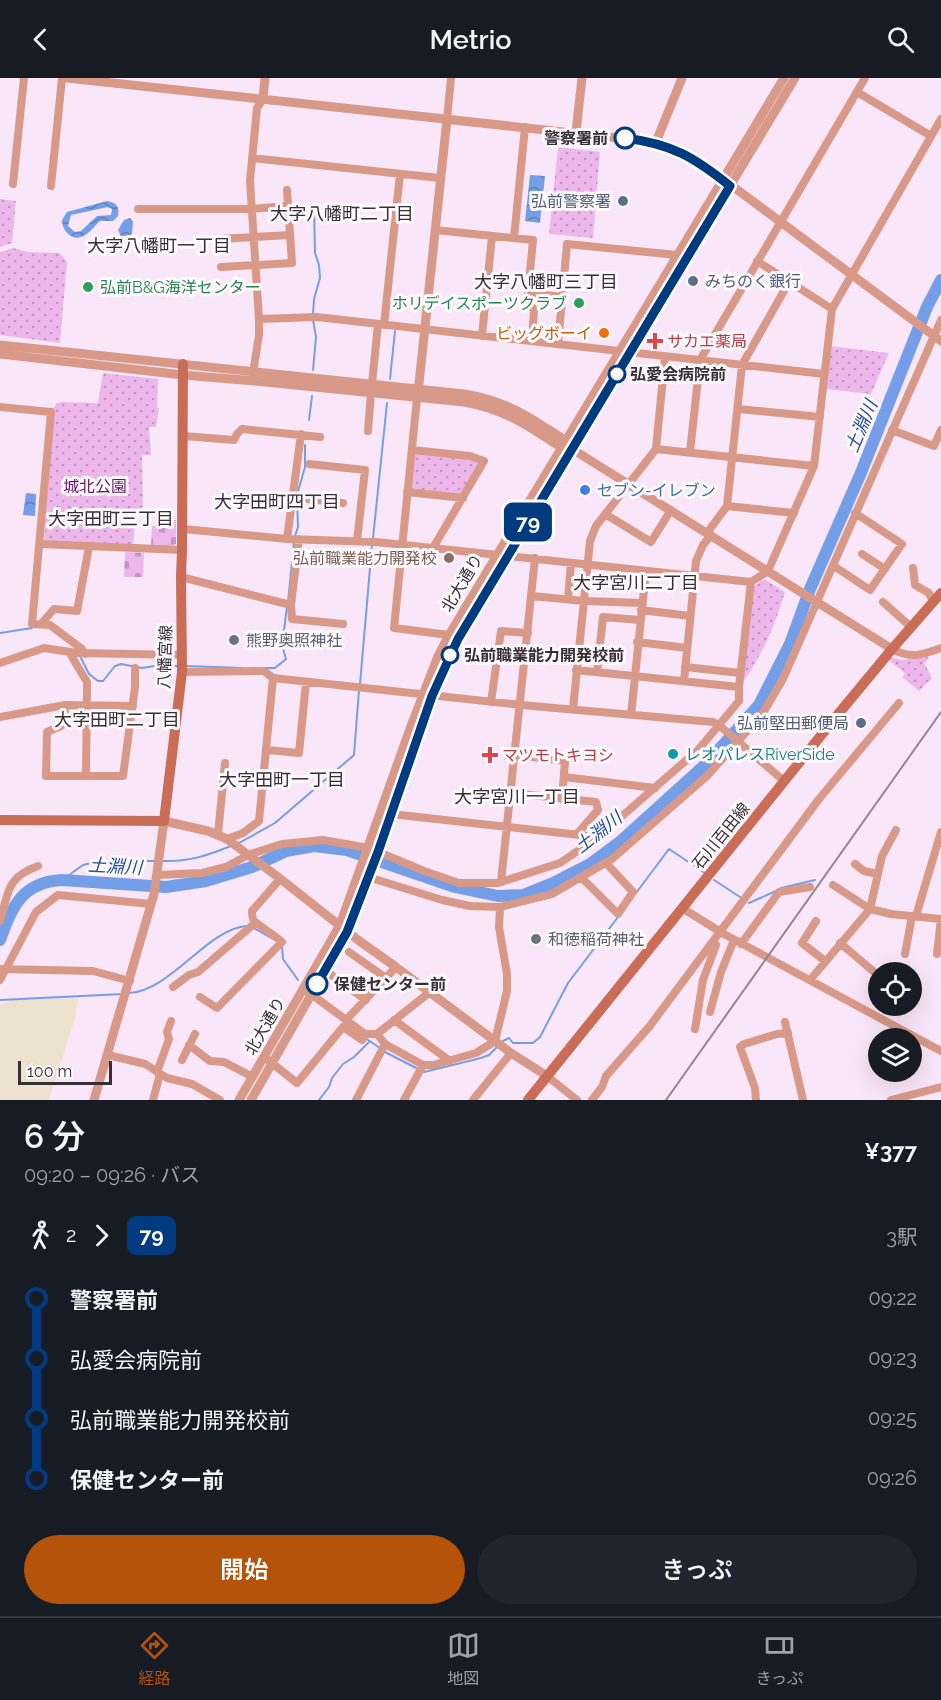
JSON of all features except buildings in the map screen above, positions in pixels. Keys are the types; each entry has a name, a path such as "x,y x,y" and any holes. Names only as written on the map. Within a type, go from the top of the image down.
{"main road":[{"name":"八幡宮線","path":"164,821 182,665 183,370"},
{"name":"石川百田線","path":"528,1100 784,781 892,649 937,598"},
{"path":"0,820 164,821"}],"street":[{"path":"13,184 24,78"},
{"path":"51,186 62,78"},
{"path":"67,78 656,142 694,159 936,336"},
{"path":"253,373 259,319 250,181 257,108 263,99 265,78"},
{"path":"449,635 394,628 451,78"},
{"path":"576,132 582,78"},
{"path":"656,142 682,78"},
{"name":"北大通り","path":"251,1100 268,1060 344,928 366,874 449,635 567,446 619,352 677,255 727,183 784,78"},
{"path":"373,851 391,814 428,695 458,639 508,555 567,446 629,353 727,183 795,78"},
{"path":"690,452 700,360 866,78"},
{"path":"857,92 931,136"},
{"path":"183,529 294,539 402,544 752,582 768,571 814,466 831,309 941,119"},
{"path":"514,238 525,127"},
{"path":"252,159 440,178"},
{"path":"368,431 400,174"},
{"path":"221,267 292,263 287,190"},
{"path":"138,209 252,209 288,206"},
{"path":"435,230 533,240 528,293 562,297"},
{"path":"219,239 290,235"},
{"path":"482,336 492,236"},
{"path":"558,344 567,244 677,255"},
{"path":"757,261 831,309"},
{"path":"684,681 698,555 727,506 742,365 789,282"},
{"path":"530,304 534,310 532,341"},
{"path":"259,319 317,317 824,374"},
{"path":"366,874 442,900 470,906 500,906 552,894 606,863 698,784 763,713 783,680 855,513 936,336 941,320"},
{"path":"0,345 183,370 253,373 372,389"},
{"path":"0,354 372,389 483,397 504,403 523,413 567,446 892,649 915,657 941,648"},
{"path":"573,709 590,541 596,526 656,449 665,357"},
{"path":"0,407 51,412 32,624 50,626 82,649 78,653"},
{"path":"738,409 820,417"},
{"path":"183,436 234,440 242,429 320,437"},
{"path":"892,430 934,446 941,430"},
{"path":"301,434 291,497 294,539 288,605 292,619 343,624"},
{"path":"656,449 814,466"},
{"path":"412,450 470,456 484,461 433,548"},
{"path":"309,464 365,470 357,541"},
{"path":"407,492 463,498"},
{"path":"291,497 343,503"},
{"path":"727,506 794,513"},
{"path":"605,514 651,542 671,510"},
{"path":"834,566 870,590 902,544 855,513"},
{"path":"40,544 183,550"},
{"path":"41,624 54,609 77,611 89,547"},
{"path":"862,554 885,569"},
{"path":"501,882 535,558"},
{"path":"568,599 571,563"},
{"path":"913,568 915,585 937,598"},
{"path":"631,715 646,571"},
{"path":"181,577 288,605"},
{"path":"157,877 202,873 226,867 247,854 282,844 308,840 323,840 373,851 459,883 501,882 560,863 598,837 698,750 721,727 739,700 740,673 752,582"},
{"path":"532,596 641,607 690,615"},
{"path":"883,602 911,627"},
{"path":"597,672 603,617 640,620"},
{"path":"491,702 501,631 528,633"},
{"path":"638,642 687,648"},
{"path":"0,663 44,648 182,665 264,671 273,678 306,682 521,705 713,722 738,740 784,781"},
{"path":"78,653 87,682 86,776"},
{"path":"685,667 740,673"},
{"path":"65,705 61,726 47,732 46,776 123,776 133,706 135,668"},
{"path":"576,670 739,687"},
{"path":"226,839 243,833 259,822 273,678"},
{"path":"267,750 299,753 306,682"},
{"path":"592,1100 602,1087 606,1076 649,1027 722,934 813,807 899,702"},
{"path":"1,715 65,705 133,706"},
{"path":"516,755 565,761 562,799"},
{"path":"225,763 226,839"},
{"path":"564,777 655,788"},
{"path":"512,793 596,802 598,810 577,834"},
{"path":"391,814 598,837"},
{"path":"94,1100 153,899 164,821 226,839 577,1100"},
{"path":"810,980 870,909 882,856 896,830"},
{"path":"905,954 914,916 941,832"},
{"path":"582,878 618,914 633,892 606,863"},
{"path":"855,864 864,871 878,874"},
{"path":"0,921 3,904 11,885 23,872 38,866"},
{"path":"253,926 252,911 280,879"},
{"path":"0,885 11,885"},
{"path":"833,885 870,909 891,914 941,919 937,954"},
{"path":"710,1011 721,972 738,942 780,892 810,887"},
{"path":"0,980 3,969 36,912 58,895 153,899"},
{"path":"377,1034 383,1048 423,1065 433,1065 476,1053 495,1041 507,991 507,974 499,927 500,906"},
{"path":"682,908 722,934 941,1051"},
{"path":"816,921 802,944 825,961"},
{"path":"200,997 217,1008 280,945 253,926"},
{"path":"173,987 189,975 198,972 253,926"},
{"path":"695,1029 703,980 714,948 722,934"},
{"path":"840,943 868,967"},
{"path":"349,952 386,978"},
{"path":"347,1019 396,967"},
{"path":"3,969 93,971 130,981"},
{"path":"330,974 366,1000"},
{"path":"307,991 347,1019 364,1036"},
{"path":"268,1060 297,1083 343,1027 362,1040 364,1036 377,1034 430,992"},
{"path":"394,1020 450,1061"},
{"path":"153,1100 169,1039 167,1032 171,1021"},
{"path":"785,1022 802,1100"},
{"path":"756,1100 755,1088 740,1047 777,1034 788,1033"},
{"path":"182,1060 195,1034"},
{"path":"189,1045 210,1062 225,1062 253,1077"},
{"path":"356,1100 383,1048"},
{"path":"473,1100 511,1053"},
{"path":"108,1055 145,1064 167,1078 192,1084 220,1100"},
{"name":"北大通り","path":"239,1100 253,1077 268,1060"},
{"path":"404,1100 423,1065"},
{"path":"892,1100 941,1087"}],"shaded area":[{"path":"78,998 75,1018 49,1100 0,1100 0,1005 12,1000"}],"green space":[{"path":"558,147 600,152 593,238 549,234"},
{"path":"0,199 16,201 12,243 0,247"},
{"path":"13,248 28,252 60,253 67,262 60,343 0,335 0,252"},
{"path":"830,346 889,353 871,394 825,389"},
{"name":"城北公園","path":"103,373 158,379 157,407 159,409 156,427 149,427 151,455 142,455 143,507 136,511 133,546 44,542 53,409 57,403 61,402 98,403"},
{"path":"418,453 479,461 480,463 462,494 411,489 415,455"},
{"path":"168,517 168,519 176,520 176,544 151,546 152,526 156,526 156,518"},
{"path":"125,552 144,553 143,577 124,577"},
{"path":"761,580 766,580 785,592 768,639 743,682 753,588"},
{"path":"927,656 929,659 924,663 932,678 919,691 902,677 905,673 888,660 890,657 902,660"}],"water":[{"path":"530,175 545,176 540,223 525,221"},
{"path":"107,201 117,206 118,216 113,221 100,221 87,234 77,238 69,235 64,229 62,220 67,212","holes":["108,207 112,209 111,215 97,216 81,231 75,232 68,226 71,215"]},
{"path":"130,218 133,222 132,234 121,236 118,230 124,220"},
{"path":"26,493 36,494 35,516 23,515"}],"waterway":[{"path":"313,314 314,299 320,278 315,253 314,208"},
{"name":"土淵川","path":"0,940 20,898 28,891 48,882 62,880 166,887 206,881 252,867 286,851 314,846 347,850 455,887 498,896 523,895 590,864 621,841 706,764 759,705 790,644 810,589 860,475 927,307 941,280"},
{"path":"313,320 316,337 313,370"},
{"path":"390,379 395,331"},
{"path":"309,420 312,396"},
{"path":"373,538 387,403"},
{"path":"297,495 305,467 305,445"},
{"path":"295,536 298,527 297,500"},
{"path":"288,602 294,542"},
{"path":"360,684 372,545"},
{"path":"264,668 275,668 286,659 282,645 287,607"},
{"path":"0,633 32,628"},
{"path":"80,656 89,674 98,681 103,681 115,666 121,664 142,668 161,665 177,666"},
{"path":"186,666 243,668"},
{"path":"239,843 275,823 354,755 359,690"},
{"path":"161,861 197,858 231,846"},
{"path":"636,893 669,849 705,873"},
{"path":"62,880 83,865 99,861 155,861"},
{"path":"714,880 740,897"},
{"path":"781,888 815,880"},
{"path":"749,903 776,891"},
{"path":"503,1041 509,1038 513,1043 533,1043 540,1037 568,983 618,917"},
{"path":"129,993 145,990 160,982 218,937 232,929 247,926"},
{"path":"252,927 273,939"},
{"path":"282,947 283,959 298,980"},
{"path":"0,1000 123,994"},
{"path":"365,1038 380,1048"},
{"path":"319,1100 343,1064 354,1057 370,1041"},
{"path":"385,1052 424,1072 481,1058 489,1055 497,1047"}],"railway":[{"path":"666,1100 941,712"}],"bus line":[{"name":"79","path":"317,984 347,932 378,852 432,696 458,639 730,186 694,159 675,149 656,142 625,138"}],"place":[{"name":"警察署前","path":"625,138"},
{"name":"弘前警察署","path":"623,201"},
{"name":"みちのく銀行","path":"693,281"},
{"name":"弘前B&G海洋センター","path":"88,287"},
{"name":"ホリデイスポーツクラブ","path":"579,303"},
{"name":"ビッグボーイ","path":"604,333"},
{"name":"サカエ薬局","path":"655,341"},
{"name":"弘愛会病院前","path":"617,374"},
{"name":"セブン-イレブン","path":"585,490"},
{"name":"弘前職業能力開発校","path":"449,558"},
{"name":"熊野奥照神社","path":"234,640"},
{"name":"弘前職業能力開発校前","path":"450,655"},
{"name":"弘前堅田郵便局","path":"861,723"},
{"name":"レオパレスRiverSide","path":"673,754"},
{"name":"マツモトキヨシ","path":"490,755"},
{"name":"和徳稲荷神社","path":"536,939"},
{"name":"保健センター前","path":"317,984"}],"district":[{"name":"大字八幡町二丁目","path":"342,213"},
{"name":"大字八幡町一丁目","path":"159,245"},
{"name":"大字八幡町三丁目","path":"546,281"},
{"name":"大字田町四丁目","path":"277,501"},
{"name":"大字田町三丁目","path":"111,518"},
{"name":"大字宮川二丁目","path":"636,582"},
{"name":"大字田町二丁目","path":"117,719"},
{"name":"大字田町一丁目","path":"282,779"},
{"name":"大字宮川一丁目","path":"517,796"}]}
